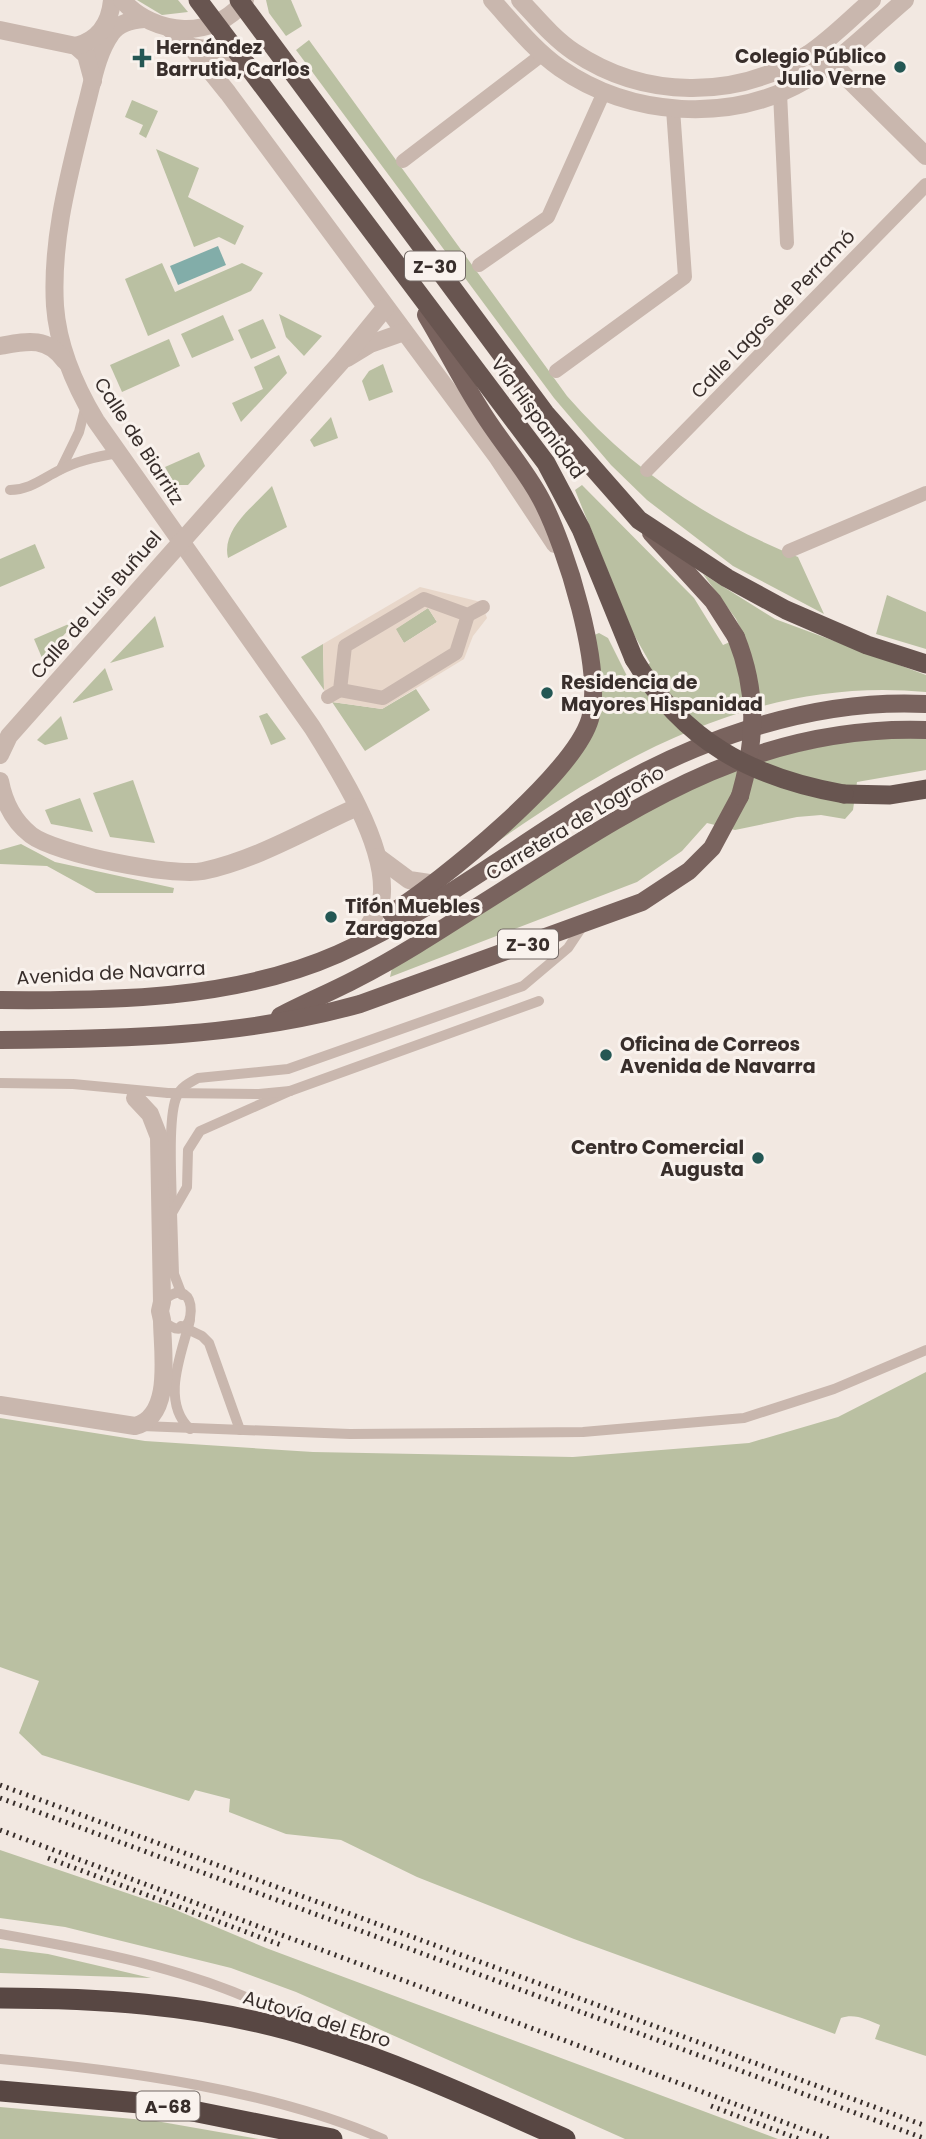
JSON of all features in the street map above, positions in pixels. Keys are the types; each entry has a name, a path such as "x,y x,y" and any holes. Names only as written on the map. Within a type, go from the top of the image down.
{"highway":[{"name":"Vía Hispanidad","path":"198,0 546,463 565,494 634,659 663,703 711,744 777,779 844,794 890,795 926,789"},
{"name":"Vía Hispanidad","path":"242,1 545,413 639,520 727,578 786,610 847,638 926,664"},
{"name":"Autovía del Ebro","path":"0,1998 167,2007 228,2016 328,2042 390,2064 565,2139"},
{"name":"A-68","path":"0,2091 163,2105 332,2139"}],"main road":[{"path":"306,967 436,884 558,769 575,749 589,722 594,703 592,659 564,559 541,499 479,408 406,278"},
{"name":"Z-30","path":"270,1021 315,1017 360,1004 642,902 689,872 712,848 740,796 754,734 750,675 731,628 695,579 639,520"},
{"name":"Carretera de Logroño","path":"306,967 386,930 466,883 586,804 685,752 729,736 811,713 866,706 926,704"},
{"name":"Carretera de Logroño","path":"270,1021 357,979 635,808 704,772 778,748 831,737 926,730"},
{"name":"Avenida de Navarra","path":"4,999 173,993 261,979 306,967"},
{"path":"0,1040 146,1038 270,1021"}],"street":[{"path":"0,30 76,46 89,42 100,33 107,23 111,0"},
{"name":"Vía Hispanidad","path":"122,0 144,19 169,28 199,28 215,23 242,1"},
{"path":"492,0 559,68 604,92 673,109 726,108 780,93 832,63 905,0"},
{"path":"520,0 574,52 619,76 655,85 694,89 733,85 763,77 807,55 872,0"},
{"name":"Calle de Biarritz","path":"144,19 125,23 112,33 93,81 59,222 54,265 55,307 67,364 87,405 119,453 324,746 357,807 378,857 382,898 368,927"},
{"name":"Vía Hispanidad","path":"169,28 191,47 498,458 564,559"},
{"path":"76,46 86,55 93,81"},
{"path":"191,47 236,53"},
{"path":"403,161 543,54"},
{"path":"807,55 832,63 926,156"},
{"path":"479,265 548,217 604,92"},
{"path":"780,93 788,243"},
{"path":"556,371 685,276 673,109"},
{"name":"Calle Lagos de Perramó","path":"647,470 926,185"},
{"path":"0,346 30,340 43,329 55,307"},
{"name":"Calle de Luis Buñuel","path":"0,755 9,736 341,362 385,308"},
{"name":"Calle de Luis Buñuel","path":"341,362 370,344 404,332"},
{"path":"30,340 51,347 67,364"},
{"path":"789,551 926,493"},
{"path":"468,615 424,599 345,646 334,693 383,698 420,681 456,653 468,615 483,607"},
{"path":"0,780 10,812 31,835 52,846 188,873 235,861 357,807"},
{"path":"378,857 409,880 436,884"},
{"path":"0,1405 135,1426 149,1420 160,1400 162,1320 159,1311 162,1301 159,1137 150,1114 135,1098"}],"lane":[{"path":"60,470 79,432 87,405"},
{"path":"10,490 42,482 60,470 88,459 119,453"},
{"path":"190,1429 177,1409 175,1368 192,1308 182,1295 174,1274 173,1109 179,1092 198,1078 288,1069 523,986 568,948 585,924"},
{"path":"172,1213 187,1187 188,1150 195,1136 290,1091 539,1001"},
{"path":"0,1083 73,1084 168,1093 259,1094 290,1091"},
{"path":"135,1098 168,1093"},
{"path":"162,1301 171,1295 182,1295"},
{"path":"162,1320 171,1326 186,1325 209,1343 240,1430"},
{"path":"135,1426 350,1434 583,1432 744,1418 834,1389 926,1350"},
{"path":"0,1934 126,1960 246,1997 287,2017 328,2042"},
{"path":"0,2061 44,2063 211,2089 343,2121 383,2139"}],"green space":[{"path":"137,0 178,0 188,12 162,15"},
{"path":"266,0 291,0 302,26 286,36 269,13"},
{"path":"309,40 567,396 617,447 673,490 734,527 798,557 824,614 733,566 647,500 611,465 554,398 296,50"},
{"path":"132,100 158,111 146,138 139,134 143,125 125,117"},
{"path":"156,149 199,168 188,197 244,226 235,245 219,237 194,247"},
{"path":"162,263 175,292 242,263 263,273 251,291 148,336 125,279"},
{"path":"279,314 322,336 304,356 286,337"},
{"path":"223,315 234,340 192,358 181,334"},
{"path":"263,319 276,348 251,359 238,330"},
{"path":"169,339 180,366 122,392 110,365"},
{"path":"279,355 287,373 241,422 232,403 263,389 254,367"},
{"path":"383,364 393,392 369,401 362,381 369,371"},
{"path":"331,417 338,438 314,447 310,440"},
{"path":"199,452 205,466 188,485 175,485 165,467"},
{"path":"582,485 694,598 723,645 744,636 736,619 703,574 775,619 926,675 926,692 865,690 805,697 748,710 639,754 587,783 487,849 578,749 592,636 599,633 608,638 628,678 650,663 633,633 575,490"},
{"path":"272,486 287,527 228,558 229,537 234,528"},
{"path":"35,544 45,568 0,587 0,559"},
{"path":"887,595 926,612 926,649 876,634"},
{"path":"428,608 437,622 404,643 395,629"},
{"path":"155,616 164,647 110,663"},
{"path":"78,620 42,658 34,639"},
{"path":"323,644 324,690 301,657"},
{"path":"105,668 113,690 73,703 73,702"},
{"path":"416,689 430,710 365,751 332,702 382,709"},
{"path":"267,713 286,739 271,745 259,716"},
{"path":"61,716 68,739 45,745 37,740"},
{"path":"869,736 926,736 926,770 857,782 853,810 845,819 821,815 797,817 735,830 707,823 682,851 637,882 390,977 392,968 626,819 750,762"},
{"path":"133,780 155,843 110,837 93,793"},
{"path":"80,798 93,832 51,824 45,810"},
{"path":"21,844 55,862 174,888 173,893 96,893 47,866 0,864 0,850"},
{"path":"926,1372 926,2056 875,2039 880,2025 866,2019 851,2016 841,2018 835,2034 574,1939 417,1877 341,1840 286,1834 229,1812 230,1799 195,1790 189,1801 42,1755 19,1733 39,1681 0,1667 0,1418 145,1441 313,1452 573,1457 749,1443 838,1417"},
{"path":"0,1850 171,1908 266,1948 778,2139 625,2139 296,1992 231,1968 65,1927 0,1918"},
{"path":"0,1948 48,1954 151,1978 0,1973"},
{"path":"0,2107 156,2121 259,2139 0,2139"}],"shaded area":[{"path":"420,587 481,602 487,618 473,636 464,659 382,709 332,702 324,690 323,644","holes":["428,608 437,622 404,643 396,629"]}],"water":[{"path":"218,246 226,265 178,285 170,266"}],"railway":[{"path":"0,1785 926,2126"},
{"path":"0,1798 926,2139"},
{"path":"0,1830 829,2139"},
{"path":"48,1858 281,1945"},
{"path":"711,2106 799,2139"}],"place":[{"name":"Hernández Barrutia, Carlos","path":"142,58"},
{"name":"Colegio Público Julio Verne","path":"900,67"},
{"name":"Residencia de Mayores Hispanidad","path":"547,693"},
{"name":"Tifón Muebles Zaragoza","path":"331,917"},
{"name":"Oficina de Correos Avenida de Navarra","path":"606,1055"},
{"name":"Centro Comercial Augusta","path":"758,1158"}]}
